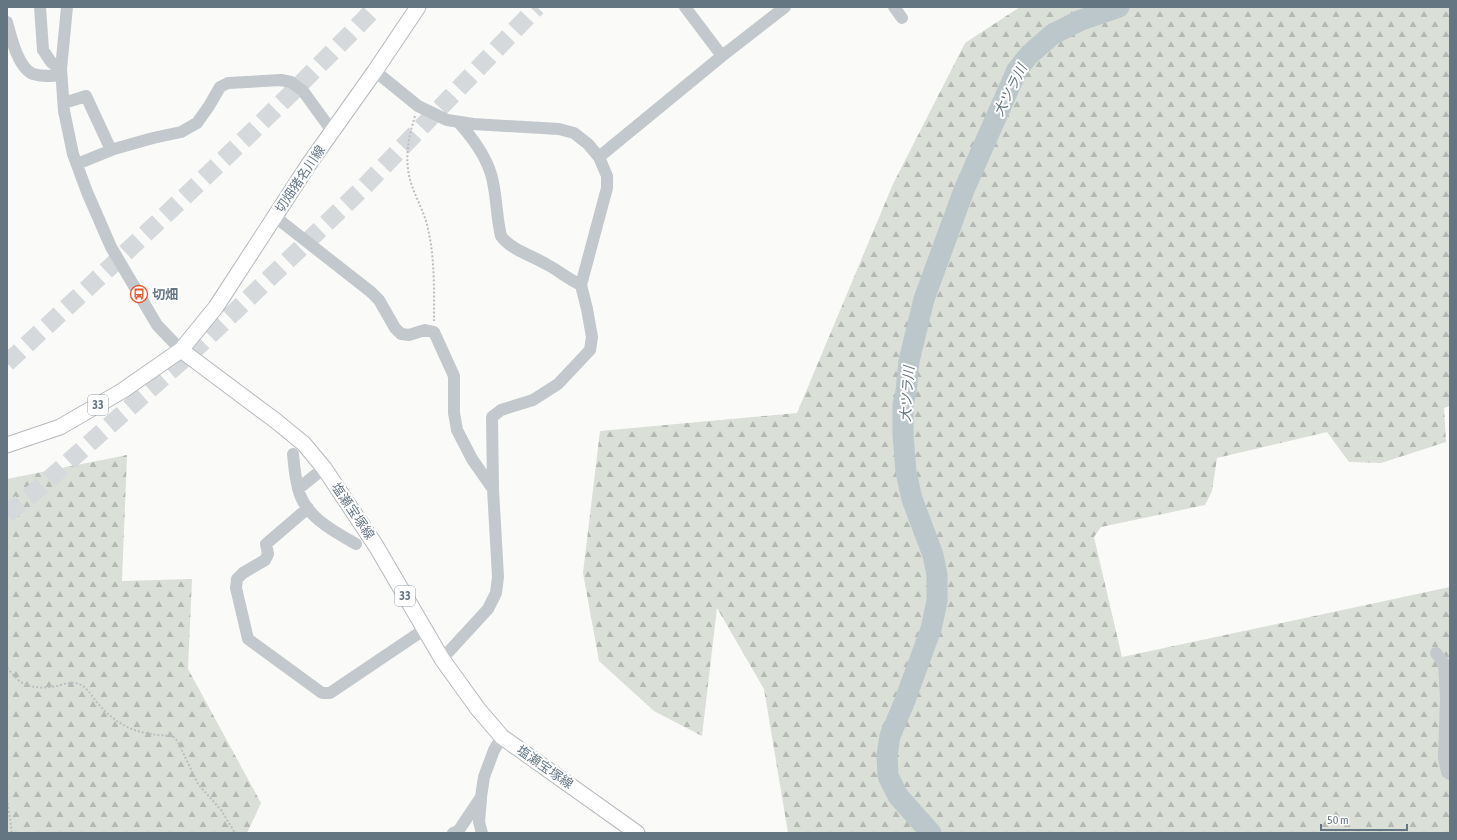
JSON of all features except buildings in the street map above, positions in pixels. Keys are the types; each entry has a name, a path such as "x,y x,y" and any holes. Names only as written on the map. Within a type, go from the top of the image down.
{"main road":[{"name":"切畑猪名川線","path":"180,350 216,307 308,164 375,71 418,7"},
{"name":"33","path":"7,445 60,427 122,391 180,350"},
{"name":"塩瀬宝塚線","path":"180,350 304,444 324,468 376,546 442,659 478,709 502,737 637,833"}],"street":[{"path":"40,7 43,50 51,62 61,72"},
{"path":"67,7 61,72 64,103 73,154 87,192 111,247 157,325 180,350"},
{"path":"685,7 722,56"},
{"path":"599,157 722,56 785,7"},
{"path":"894,7 902,18"},
{"path":"7,22 15,49 26,69 32,74 45,77 61,72"},
{"path":"375,71 418,106 448,120 473,124 559,129 574,133 588,144 599,157 607,176 607,188 581,285 592,337 590,350 558,384 533,400 501,410 492,417 493,489 498,577 496,593 488,609 442,659"},
{"path":"77,164 111,150 181,132 197,123 220,87 228,83 281,80 291,82 303,91 332,131"},
{"path":"64,103 86,96 111,150"},
{"path":"458,122 472,138 491,174 500,236 506,243 546,264 565,277 581,285"},
{"path":"274,216 371,292 379,300 395,328 401,334 409,335 425,330 434,332 454,376 454,414 457,430 472,458 493,489"},
{"path":"293,454 298,489 303,503 324,525 356,544"},
{"path":"298,489 324,468"},
{"path":"308,508 266,544 268,554 265,560 243,573 237,579 236,588 248,639 322,693 330,693 425,629"},
{"path":"1436,653 1444,663 1446,699 1444,758 1447,772 1450,774"},
{"path":"482,833 479,822 484,777 494,750 502,737"},
{"path":"453,833 459,830 481,797"}],"path":[{"path":"418,106 409,134 407,152 408,167 411,183 428,229 434,277 434,332"},
{"path":"7,668 24,684 54,687 74,682 83,685 102,708 116,720 133,730 150,735 173,736 178,742 198,784 221,810 235,833"},
{"path":"7,799 12,833"}],"green space":[{"path":"1020,7 1450,7 1450,406 1444,408 1446,442 1381,463 1349,462 1327,432 1217,458 1212,491 1205,505 1101,527 1094,537 1122,657 1450,587 1450,833 788,833 764,689 717,608 702,736 654,711 599,661 583,573 600,431 797,413 893,184 965,43"},
{"path":"127,455 122,581 192,579 188,669 261,803 247,833 7,833 7,479"}],"waterway":[{"name":"大ツラ川","path":"931,833 898,796 888,776 887,755 890,736 904,703 931,629 937,601 937,575 933,555 912,499 906,472 903,434 903,405 906,392 909,361 924,299 964,190 1017,70 1029,55 1053,34 1081,20 1119,7"}],"tunnel":[{"path":"7,363 148,232 286,98 376,7"},
{"path":"7,514 38,489 203,342 362,189 537,7"}],"place":[{"name":"切畑","path":"139,294"}]}
